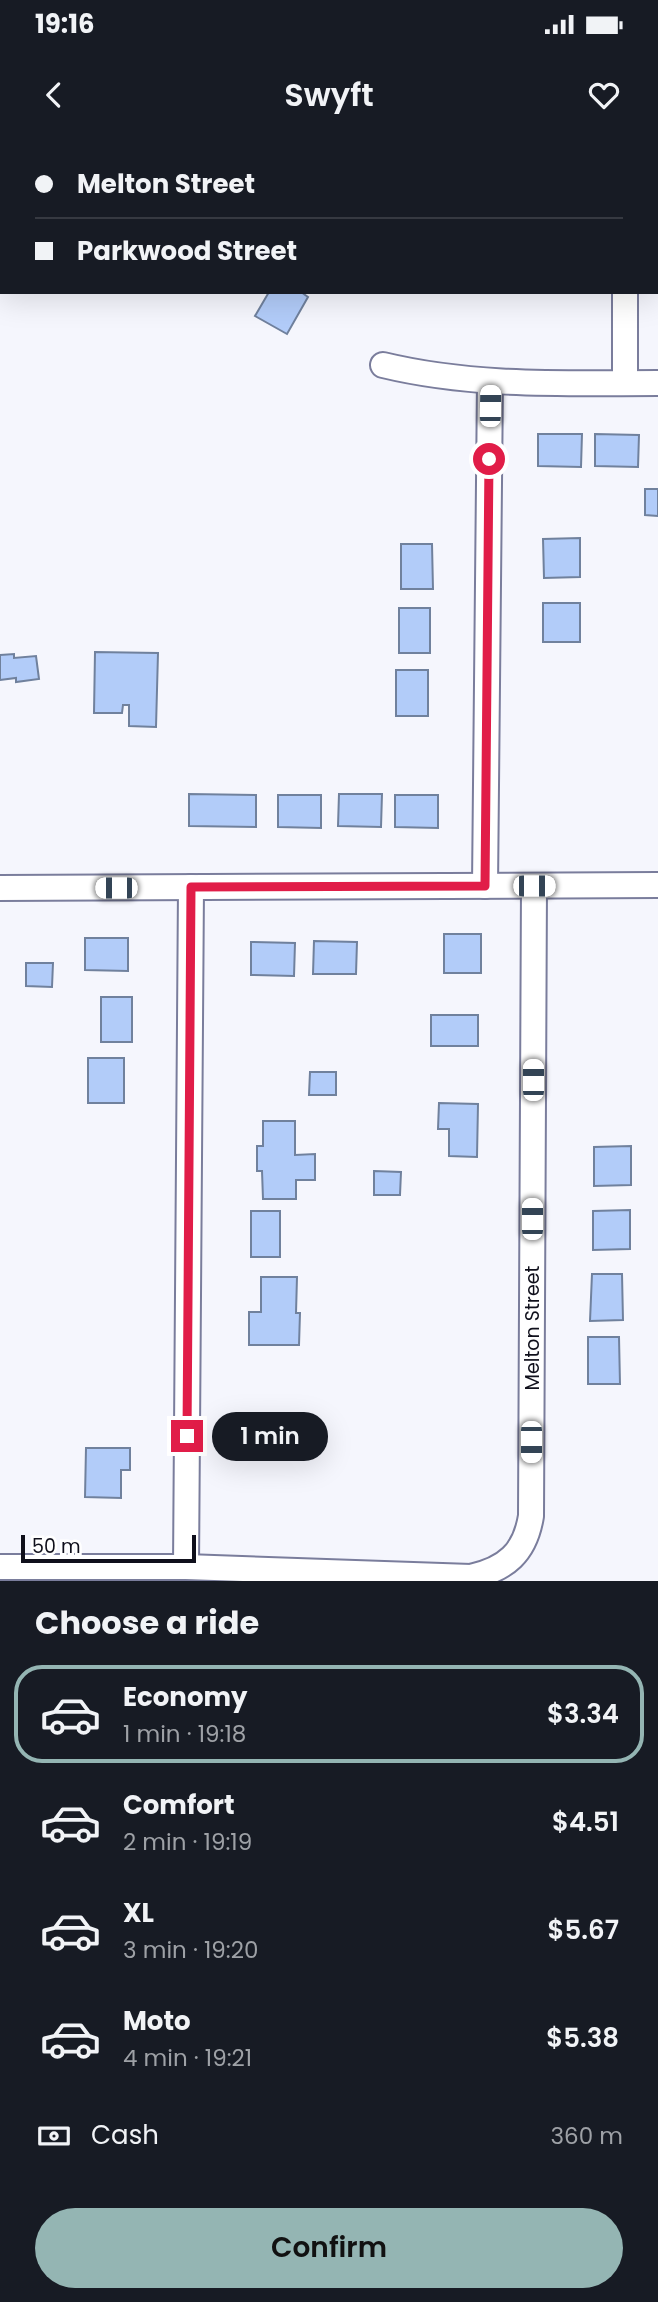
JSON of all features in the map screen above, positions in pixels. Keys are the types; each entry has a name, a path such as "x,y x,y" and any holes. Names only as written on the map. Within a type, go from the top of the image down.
{"street":[{"path":"625,294 625,383"},
{"path":"383,365 422,374 490,382 658,383"},
{"path":"485,886 490,382"},
{"path":"0,888 658,885"},
{"name":"Melton Street","path":"186,1567 471,1577 489,1573 501,1566 514,1556 523,1543 531,1516 534,886"},
{"path":"0,1567 186,1567 191,887"}],"building":[{"path":"268,294 304,294 308,297 287,334 255,316"},
{"path":"538,434 582,434 581,467 538,466"},
{"path":"595,434 639,435 638,467 595,466"},
{"path":"645,489 658,489 658,516 645,515"},
{"path":"580,538 580,577 544,578 543,539"},
{"path":"401,544 432,544 433,589 401,589"},
{"path":"543,603 580,603 580,642 543,642"},
{"path":"399,608 430,608 430,653 399,653"},
{"path":"95,652 158,653 156,727 129,726 129,705 123,705 122,713 94,713"},
{"path":"14,654 14,658 36,656 39,679 16,682 16,678 0,680 0,655"},
{"path":"396,670 428,670 428,716 396,716"},
{"path":"189,794 256,795 256,827 189,826"},
{"path":"339,794 382,794 381,827 338,826"},
{"path":"278,795 321,795 321,828 278,827"},
{"path":"395,795 438,795 438,828 395,827"},
{"path":"444,934 481,934 481,973 444,973"},
{"path":"85,938 128,938 128,971 85,970"},
{"path":"314,941 357,942 356,974 313,974"},
{"path":"251,942 295,943 294,976 251,975"},
{"path":"26,963 53,963 52,987 26,986"},
{"path":"101,997 132,997 132,1042 101,1042"},
{"path":"431,1015 478,1015 478,1046 431,1046"},
{"path":"88,1058 124,1058 124,1103 88,1103"},
{"path":"310,1072 336,1072 336,1095 309,1095"},
{"path":"439,1103 478,1104 477,1157 449,1156 449,1129 438,1129"},
{"path":"263,1121 295,1121 295,1155 315,1154 315,1180 296,1180 296,1199 263,1199 262,1171 257,1171 257,1146 263,1146"},
{"path":"631,1146 631,1185 594,1186 594,1147"},
{"path":"374,1171 401,1172 400,1195 374,1195"},
{"path":"630,1210 630,1249 593,1250 593,1211"},
{"path":"251,1211 280,1211 280,1257 251,1257"},
{"path":"592,1274 622,1274 623,1320 590,1321"},
{"path":"261,1277 297,1277 299,1345 249,1345 249,1312 261,1312"},
{"path":"588,1337 619,1337 620,1384 588,1384"},
{"path":"86,1448 130,1448 130,1470 121,1470 121,1498 85,1497"}],"route":[{"path":"187,1436 191,887 485,886 489,459"}]}
